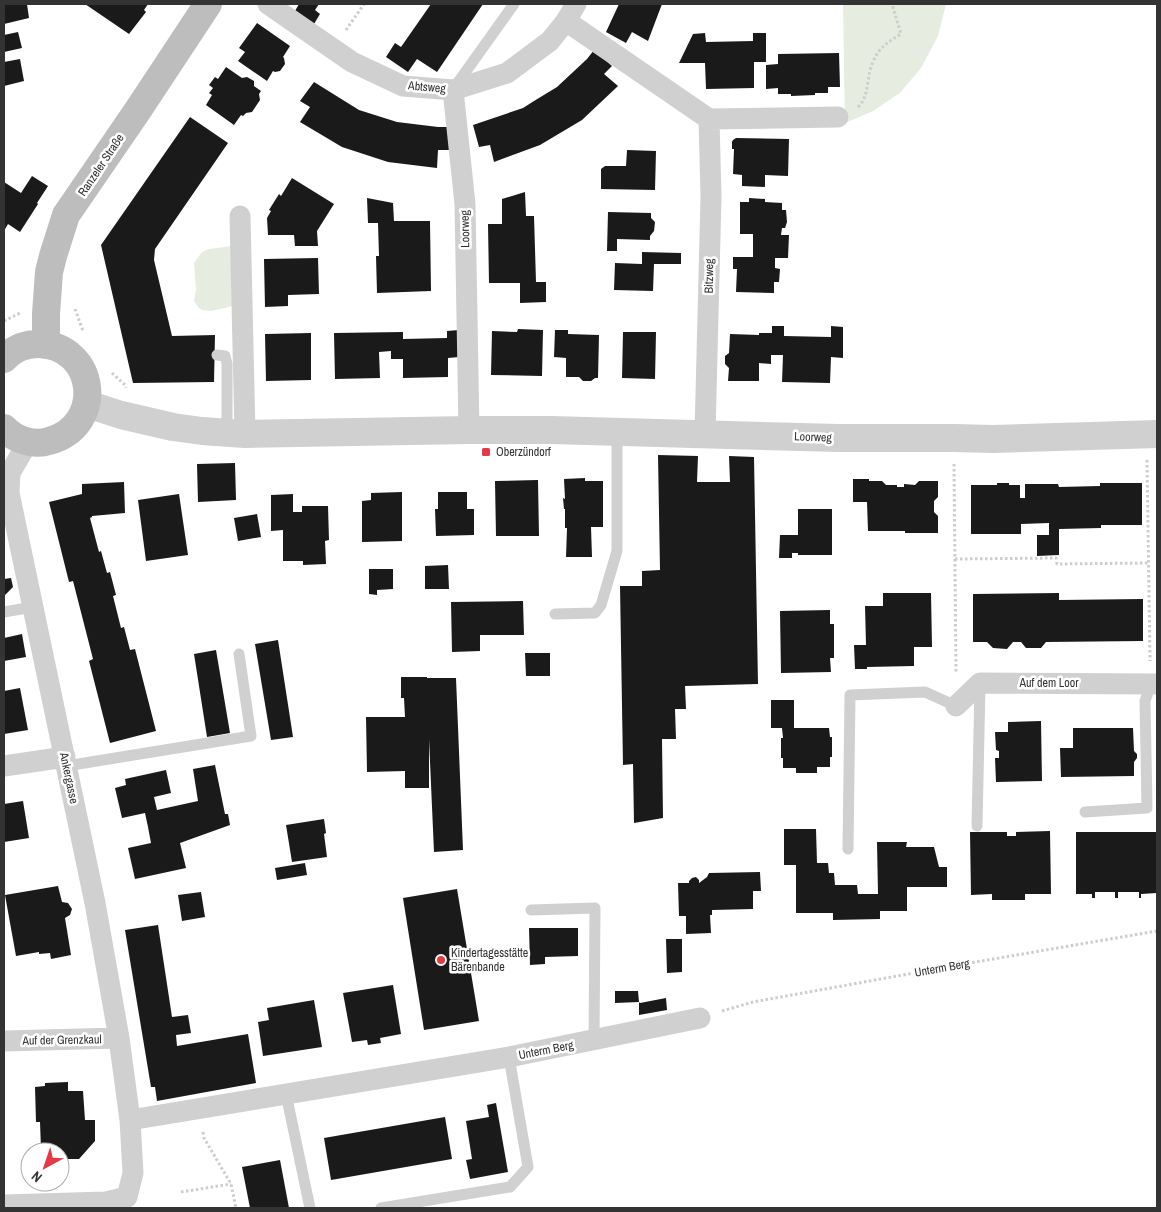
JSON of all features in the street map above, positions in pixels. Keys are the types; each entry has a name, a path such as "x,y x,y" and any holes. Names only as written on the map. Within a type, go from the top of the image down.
{"main road":[{"name":"Ranzeler Straße","path":"46,344 49,272 66,215 208,4"},
{"path":"4,359 19,348 32,344 46,344 70,356 80,366 86,378 88,391 87,404 81,419 71,431 58,439 44,443 28,442 16,438 4,428"}],"street":[{"name":"Abtsweg","path":"268,4 352,62 404,86 453,90 507,73 550,41 571,12"},
{"path":"571,12 710,118 838,116"},
{"name":"Loorweg","path":"453,90 465,204 469,430"},
{"name":"Bitzweg","path":"705,434 711,197 710,118"},
{"path":"236,434 240,216"},
{"name":"Loorweg","path":"87,404 121,415 183,428 236,434 469,430 838,438 993,438 1152,434"},
{"name":"Ankergasse","path":"28,442 10,473 9,493 95,903 120,1038 130,1120"},
{"path":"956,706 980,683"},
{"name":"Auf dem Loor","path":"980,683 1154,684"},
{"path":"4,766 65,761"},
{"name":"Unterm Berg","path":"130,1120 509,1057 700,1018"},
{"name":"Auf der Grenzkaul","path":"4,1041 120,1038"},
{"path":"4,1206 106,1202 127,1197 133,1173 130,1120"}],"lane":[{"path":"453,90 514,4"},
{"path":"217,355 225,356 228,364 236,434"},
{"path":"555,614 595,613 601,605 617,551 617,432"},
{"path":"4,612 33,607"},
{"path":"65,761 252,736 239,654"},
{"path":"977,826 980,683"},
{"path":"1085,812 1148,808 1152,803 1146,700 1154,684"},
{"path":"848,849 850,694 925,692 956,706"},
{"path":"531,910 595,908 594,1041"},
{"path":"380,1208 510,1187 528,1167 509,1057"},
{"path":"286,1094 310,1208"}],"path":[{"path":"333,49 364,4"},
{"path":"838,116 852,113 864,103 872,62 884,45 901,34 892,4"},
{"path":"75,302 75,310 85,336"},
{"path":"110,372 125,385 127,394 121,415"},
{"path":"1152,434 1149,563 1154,684"},
{"path":"954,438 956,706"},
{"path":"955,559 1056,558 1056,564 1149,563"},
{"name":"Unterm Berg","path":"700,1018 753,1002 1157,932"},
{"path":"198,1109 204,1138 231,1184 236,1208"},
{"path":"181,1192 231,1184"}],"shaded area":[{"path":"843,4 946,4 938,36 921,68 900,93 873,111 845,123"},
{"path":"232,246 233,306 211,311 202,310 194,301 196,290 194,263 202,252 209,249"}],"building":[{"path":"4,4 27,4 29,18 4,24"},
{"path":"85,4 148,4 144,10 146,12 129,34"},
{"path":"299,4 319,4 315,10 320,14 314,24 295,11"},
{"path":"431,4 483,4 437,72 417,59 408,72 386,57 395,43 401,47"},
{"path":"619,4 662,4 648,41 632,32 626,43 606,32"},
{"path":"257,23 290,46 283,57 285,64 280,71 273,71 267,81 238,61 245,52 239,48"},
{"path":"18,32 22,48 4,52 4,35"},
{"path":"705,33 706,42 753,41 753,33 766,33 766,62 754,62 754,88 706,89 705,63 679,63 693,34"},
{"path":"594,50 612,66 604,74 618,86 582,120 540,145 494,162 490,145 479,147 473,125 523,108 557,87"},
{"path":"839,53 840,87 828,87 828,93 791,96 791,94 778,94 778,88 766,89 766,65 778,64 778,54"},
{"path":"20,59 24,81 4,86 4,62"},
{"path":"226,67 242,78 247,77 254,81 254,86 261,91 259,94 260,100 252,112 241,115 234,125 206,105 212,95 209,93 213,88 209,85 215,77 218,79"},
{"path":"314,82 359,110 397,122 450,127 449,150 438,150 437,168 388,162 342,147 300,122 310,107 300,101"},
{"path":"190,117 228,143 155,249 154,260 172,336 215,335 214,382 133,383 101,245"},
{"path":"736,138 789,139 788,176 765,175 765,187 742,186 742,175 733,174 734,149 732,149 732,142"},
{"path":"627,150 656,151 655,190 601,189 601,169 605,166 626,166"},
{"path":"32,176 48,186 20,232 8,224 4,231 4,182 21,193"},
{"path":"292,178 334,204 317,231 318,246 295,246 294,235 268,235 267,218 271,211 269,210 279,194 281,196"},
{"path":"525,192 526,216 534,216 536,282 546,282 546,302 520,303 520,283 489,283 488,224 502,224 502,199"},
{"path":"367,198 393,203 394,221 430,221 431,291 377,293 376,256 379,256 378,223 368,223"},
{"path":"749,198 765,199 765,202 782,203 782,210 786,210 787,222 785,228 782,228 781,235 789,235 788,258 775,258 775,268 780,269 779,282 774,282 774,293 736,292 737,269 733,269 733,257 753,257 753,234 740,234 740,202 749,202"},
{"path":"608,212 651,213 651,218 655,222 650,240 617,239 617,251 607,251"},
{"path":"642,252 681,253 681,264 654,264 653,291 614,290 615,263 642,264"},
{"path":"318,258 319,294 288,295 288,306 265,307 264,259"},
{"path":"772,326 784,326 784,336 831,337 831,326 843,327 843,358 831,357 830,383 782,382 783,355 771,355 771,364 759,363 759,381 728,381 729,368 725,364 725,356 729,353 730,334 759,335 759,333 772,333"},
{"path":"518,329 543,330 542,376 491,375 492,331 517,332"},
{"path":"459,330 459,357 448,358 448,377 403,378 403,359 391,359 391,351 379,352 380,378 335,379 334,333 403,332 403,339 447,338 447,331"},
{"path":"555,330 568,330 568,334 599,335 598,378 591,381 583,381 579,377 566,377 566,358 554,357"},
{"path":"623,332 656,332 655,379 622,378"},
{"path":"311,333 311,380 266,381 265,334"},
{"path":"658,455 698,456 697,482 730,482 729,456 754,457 758,684 685,686 686,709 675,709 676,739 662,739 663,818 634,823 633,764 623,765 620,586 642,586 642,571 660,570"},
{"path":"235,463 236,500 198,502 197,464"},
{"path":"585,478 585,481 603,481 603,527 591,527 592,557 566,557 567,528 565,528 563,498 565,499 564,479"},
{"path":"853,479 882,481 886,485 897,485 897,487 904,487 904,484 915,485 919,481 938,481 938,497 934,501 934,512 938,516 938,533 868,531 867,502 853,502"},
{"path":"538,480 539,536 496,536 495,481"},
{"path":"124,482 125,513 92,516 90,518 99,552 101,551 107,573 110,572 116,595 113,596 121,628 124,627 130,650 135,649 156,731 110,743 89,661 93,659 73,581 69,582 49,502 82,494 82,484"},
{"path":"997,483 1020,485 1020,498 1025,498 1025,484 1058,484 1059,487 1100,486 1100,483 1142,483 1142,525 1101,525 1101,528 1059,529 1059,555 1037,556 1037,535 1049,535 1049,523 1021,524 1021,534 971,534 971,485 997,485"},
{"path":"402,492 402,541 362,542 362,501 371,500 371,493"},
{"path":"438,492 467,492 467,509 474,509 474,535 436,536 435,509 438,509"},
{"path":"179,494 188,555 146,561 138,500"},
{"path":"293,494 293,512 302,512 302,506 328,506 329,540 325,541 326,564 303,565 303,561 283,561 283,530 271,531 271,495"},
{"path":"798,509 832,509 832,555 798,555 798,553 792,553 792,558 779,558 780,535 798,535"},
{"path":"257,514 261,537 238,541 234,518"},
{"path":"448,565 449,589 425,589 425,566"},
{"path":"369,569 393,569 393,589 377,590 377,595 369,594"},
{"path":"11,578 13,587 4,596 4,579"},
{"path":"883,593 931,593 932,647 914,647 914,666 855,669 854,645 866,645 865,606 883,606"},
{"path":"1059,593 1059,600 1143,599 1143,641 1046,642 1041,648 1026,648 1021,642 1013,642 1007,649 993,648 987,642 973,642 973,594"},
{"path":"523,601 524,635 480,635 480,651 452,652 451,602"},
{"path":"830,610 830,624 834,624 834,658 830,658 831,672 781,673 780,611"},
{"path":"22,634 26,657 4,661 4,638"},
{"path":"278,640 293,737 271,740 255,644"},
{"path":"216,650 230,733 207,737 194,654"},
{"path":"525,653 550,653 550,676 526,676"},
{"path":"401,677 456,678 463,850 434,852 429,739 429,788 405,788 405,771 367,772 366,717 405,717 404,698 401,698"},
{"path":"20,688 28,730 4,734 4,691"},
{"path":"771,700 794,700 794,728 829,728 830,737 832,737 830,767 817,767 817,773 796,773 796,768 783,768 783,758 781,758 782,728 771,728"},
{"path":"1041,721 1042,781 996,782 995,758 999,758 999,751 996,750 995,732 1008,732 1008,722"},
{"path":"1073,728 1133,728 1134,751 1137,754 1134,762 1134,776 1061,777 1060,748 1073,748"},
{"path":"215,765 225,814 228,814 230,825 180,843 186,868 135,879 128,848 151,843 145,813 122,818 115,788 126,785 125,779 166,770 171,793 154,797 157,810 198,801 193,769"},
{"path":"23,801 29,838 4,842 4,804"},
{"path":"324,819 327,857 292,862 286,825"},
{"path":"784,829 816,829 817,863 828,863 829,873 834,873 835,885 857,885 858,894 878,894 877,842 907,842 906,847 934,847 939,867 947,867 947,887 907,887 907,911 880,911 880,919 833,920 833,913 796,913 796,865 784,865"},
{"path":"1050,831 1051,894 1025,894 1025,900 992,900 992,894 971,895 970,832 1007,832 1007,836 1016,836 1016,832"},
{"path":"1076,832 1157,832 1157,893 1141,894 1141,898 1139,898 1139,892 1118,892 1118,898 1115,898 1115,892 1095,892 1095,898 1092,898 1092,894 1076,894"},
{"path":"305,863 307,875 277,880 275,868"},
{"path":"760,872 761,891 753,891 753,909 712,910 712,915 710,915 711,933 686,934 686,916 679,916 678,883 689,883 692,878 696,877 699,883 709,873"},
{"path":"58,886 62,902 68,903 72,909 70,915 65,918 71,955 51,959 50,953 39,954 39,952 16,956 5,895"},
{"name":"Kindertagesstätte Bärenbande","path":"457,889 479,1021 424,1030 403,898"},
{"path":"201,892 205,917 182,921 178,895"},
{"path":"158,925 172,1017 188,1015 191,1033 176,1035 177,1046 248,1034 256,1083 157,1101 155,1087 151,1087 125,930"},
{"path":"529,928 578,928 578,956 545,957 545,964 530,965"},
{"path":"666,939 682,939 682,972 667,973"},
{"path":"393,985 401,1034 380,1038 381,1043 368,1045 367,1040 352,1042 343,993"},
{"path":"615,991 638,991 639,1002 615,1003"},
{"path":"666,998 667,1010 639,1015 639,1002"},
{"path":"314,1000 322,1047 263,1056 258,1022 269,1020 267,1008"},
{"path":"68,1082 68,1091 83,1091 85,1120 95,1120 95,1141 79,1159 70,1159 70,1142 41,1142 40,1122 36,1122 35,1087 45,1086 45,1083"},
{"path":"496,1103 508,1172 470,1179 466,1160 472,1159 466,1121 489,1117 487,1105"},
{"path":"445,1117 452,1159 331,1180 324,1138"},
{"path":"280,1160 289,1208 250,1208 242,1167"}],"place":[{"name":"Oberzündorf","path":"486,452"},
{"name":"Kindertagesstätte Bärenbande","path":"441,960"}]}
